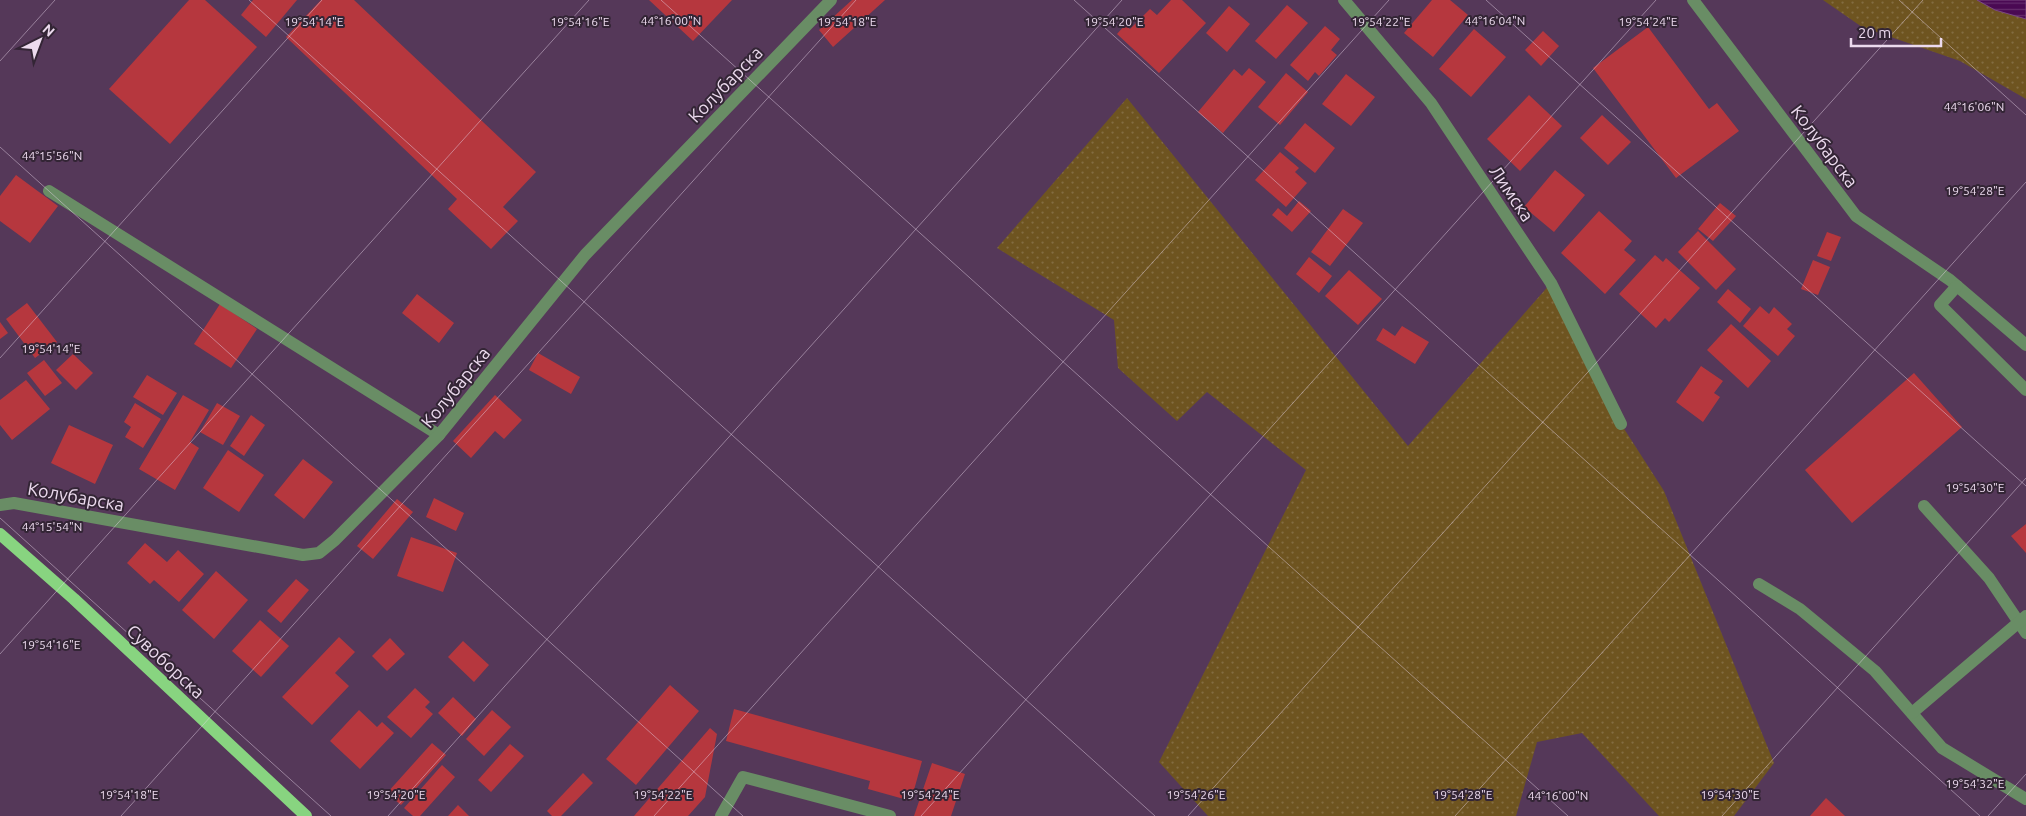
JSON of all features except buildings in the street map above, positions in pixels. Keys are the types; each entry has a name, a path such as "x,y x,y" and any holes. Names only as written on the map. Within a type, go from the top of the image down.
{"main road":[{"name":"Сувоборска","path":"0,534 74,600 306,816"}],"street":[{"name":"Колубарска","path":"0,505 14,503 304,555 319,553 335,540 439,436 585,254 831,0"},
{"name":"Лимска","path":"1344,0 1431,103 1546,274 1621,424"},
{"name":"Колубарска","path":"1693,0 1856,216 1957,286 2026,345"},
{"path":"49,191 439,436"},
{"path":"1957,286 1940,305 2026,390"},
{"path":"1912,713 2024,624 1989,578 1924,506"},
{"path":"1759,584 1800,609 1875,671 1942,748 2026,799"},
{"path":"721,816 743,777 890,816"}],"shaded area":[{"path":"1823,0 1977,0 1995,10 2026,19 2026,99 1960,61 1862,27"},
{"path":"1977,0 2026,0 2026,19 1995,10"},
{"path":"1127,98 1408,446 1551,283 1621,424 1664,491 1774,763 1734,816 1659,816 1582,733 1537,742 1516,816 1208,816 1159,762 1306,470 1207,392 1177,421 1118,368 1114,320 997,248"}]}
